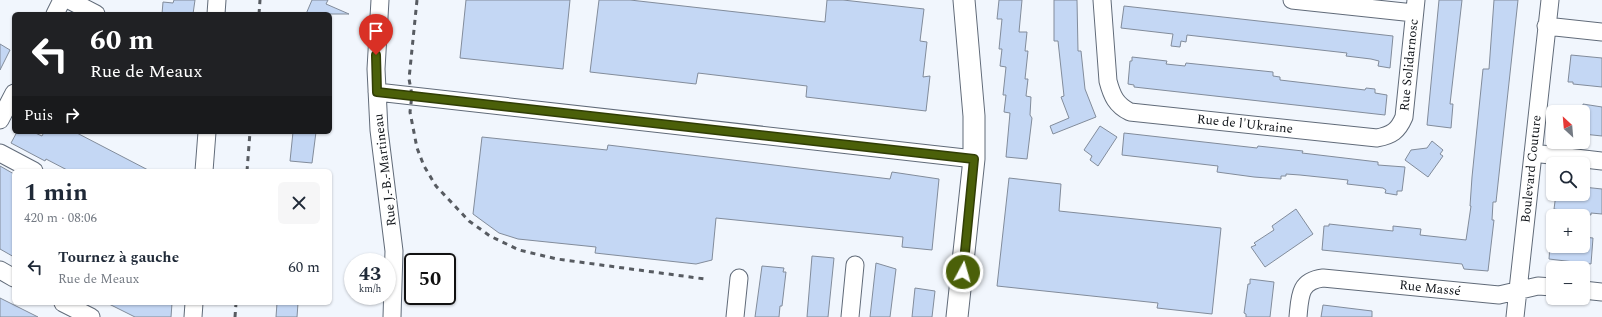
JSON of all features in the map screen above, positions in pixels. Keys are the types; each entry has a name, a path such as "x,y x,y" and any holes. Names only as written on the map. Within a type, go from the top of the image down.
{"main road":[{"path":"957,317 974,159 974,116 964,0"}],"street":[{"path":"56,12 62,0"},
{"path":"69,0 92,12"},
{"path":"216,12 217,0"},
{"name":"Rue J.-B.-Martineau","path":"380,0 376,69 379,130 394,251 392,317"},
{"name":"Rue de l'Ukraine","path":"1102,0 1108,81 1116,103 1130,112 1377,138"},
{"path":"1292,0 1415,7"},
{"name":"Boulevard Couture","path":"1515,317 1550,0"},
{"name":"Rue Solidarnosc","path":"1377,138 1395,132 1400,126 1404,117 1415,7"},
{"path":"1546,26 1602,32"},
{"path":"377,92 974,159"},
{"path":"0,120 12,97"},
{"path":"204,169 207,134"},
{"path":"0,153 30,169"},
{"path":"1533,153 1602,161"},
{"path":"850,317 855,265"},
{"path":"0,270 12,277"},
{"path":"735,317 739,278"},
{"name":"Rue Massé","path":"1298,317 1300,297 1307,283 1314,279 1323,278 1499,295 1538,286 1546,287"},
{"path":"1590,291 1602,292"},
{"path":"68,305 91,317"},
{"path":"193,317 194,305"}],"building":[{"path":"174,0 195,0 193,12 162,12 163,2 173,3"},
{"path":"312,0 328,0 326,4 349,14 332,14 332,12 307,12"},
{"path":"466,0 570,0 563,69 460,58"},
{"path":"599,0 630,0 825,22 827,0 843,0 924,9 920,41 927,42 923,77 930,76 926,111 806,97 807,86 698,73 696,84 590,72"},
{"path":"999,0 1022,0 1019,32 1027,32 1025,51 1028,51 1025,79 1028,79 1026,96 1031,97 1030,115 1032,118 1027,159 1006,157 1010,113 1004,112 1006,95 1003,95 1006,67 1000,66 1002,49 999,49 1002,19 997,19"},
{"path":"1054,0 1077,0 1078,51 1081,51 1085,89 1096,117 1053,134 1050,126 1069,118 1061,97 1064,96 1058,41 1054,41"},
{"path":"1439,0 1462,0 1450,104 1453,104 1451,128 1427,125"},
{"path":"1494,0 1518,0 1496,202 1493,202 1492,220 1494,220 1488,271 1464,269 1462,264 1322,250 1324,226 1329,226 1329,224 1393,231 1393,226 1421,229 1420,235 1466,240 1471,206 1472,177 1483,69 1489,69"},
{"path":"1124,6 1393,36 1390,68 1378,66 1379,61 1346,56 1347,53 1187,35 1186,42 1181,41 1180,47 1171,46 1173,34 1121,28"},
{"path":"0,44 10,50 0,70"},
{"path":"1571,55 1602,58 1602,87 1573,84 1573,82 1568,82"},
{"path":"1132,57 1167,61 1166,64 1185,66 1186,63 1273,72 1273,76 1280,77 1280,80 1365,90 1366,88 1375,89 1375,93 1387,95 1385,115 1134,87 1134,85 1128,84 1130,61 1132,61"},
{"path":"1590,105 1602,107 1602,136 1590,135"},
{"path":"1100,126 1117,137 1098,166 1090,160 1092,156 1084,150"},
{"path":"1124,133 1257,148 1258,146 1303,151 1302,153 1378,162 1378,165 1405,167 1402,191 1397,191 1397,195 1385,193 1386,190 1383,188 1347,184 1348,180 1300,175 1286,174 1286,176 1281,176 1281,179 1254,177 1217,172 1218,166 1122,155"},
{"path":"16,134 38,134 42,136 43,134 79,134 146,169 65,169 46,159 45,161 11,143"},
{"path":"293,134 316,134 312,163 290,161"},
{"path":"482,137 607,150 608,145 890,179 892,172 939,179 932,250 902,247 903,237 716,218 712,260 696,264 595,253 596,247 518,239 499,233 473,214"},
{"path":"1432,141 1443,150 1440,154 1443,156 1428,177 1405,160 1411,150 1427,148"},
{"path":"0,166 12,173 12,256 0,249"},
{"path":"1009,178 1061,184 1059,211 1221,228 1212,314 1157,308 1158,303 997,286"},
{"path":"1590,188 1602,189 1602,214 1591,213 1590,215 1590,209 1554,209 1555,201 1590,201"},
{"path":"1296,209 1313,234 1265,267 1251,247 1256,245 1254,243 1274,230 1272,226"},
{"path":"1590,238 1593,238 1591,264 1590,261 1549,259 1549,253 1590,253"},
{"path":"812,256 834,258 828,317 807,317"},
{"path":"876,263 896,269 890,317 870,317"},
{"path":"762,266 784,268 783,272 786,272 782,306 780,306 779,317 755,317"},
{"path":"1250,279 1274,282 1270,317 1246,317 1246,314 1244,313"},
{"path":"915,288 935,291 932,317 912,317"},
{"path":"0,298 38,317 0,317"},
{"path":"111,305 172,305 171,317 135,317"},
{"path":"277,305 298,305 297,317 276,317"},
{"path":"1323,305 1372,311 1372,317 1321,317"}],"railway":[{"path":"259,12 260,0"},
{"path":"417,0 409,79 412,95 410,112 417,148 424,166 436,186 469,221 490,236 519,250 557,259 705,279"},
{"path":"247,169 250,134"},
{"path":"235,317 236,305"}],"route":[{"path":"376,55 377,92 974,159 963,272"}]}
